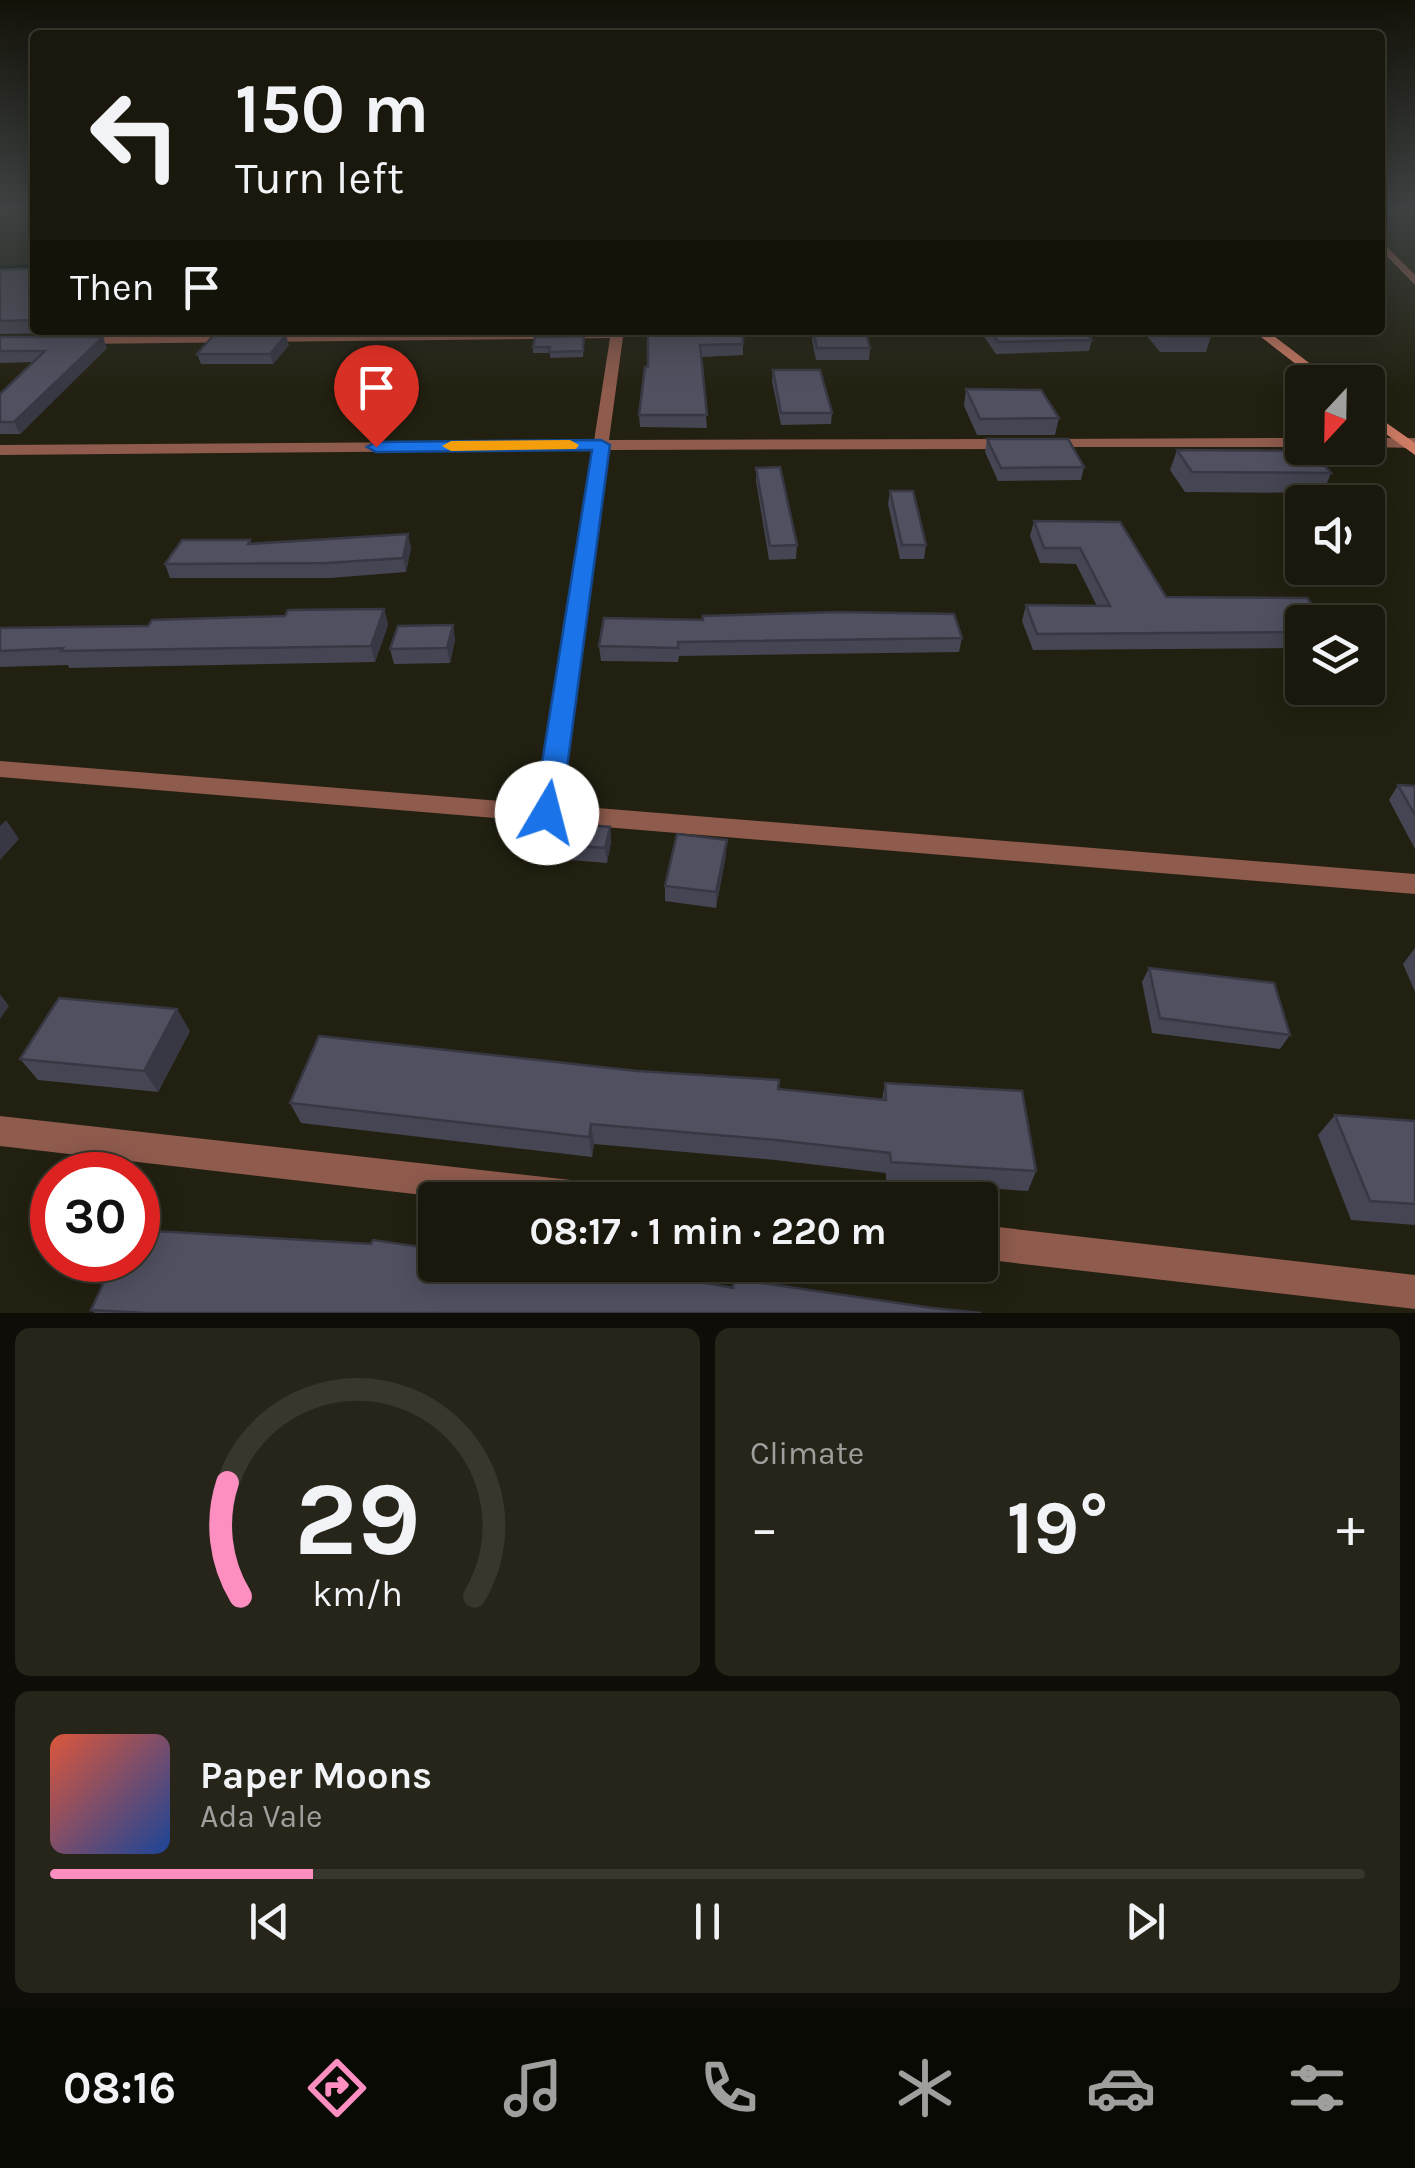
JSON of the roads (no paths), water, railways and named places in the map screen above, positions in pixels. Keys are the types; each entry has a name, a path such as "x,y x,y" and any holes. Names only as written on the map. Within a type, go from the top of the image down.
{"street":[{"path":"60,340 523,335"},
{"path":"547,813 616,335"},
{"path":"1265,335 1304,365"},
{"path":"1385,426 1412,445"},
{"path":"0,450 1285,443"},
{"path":"1385,444 1412,445"},
{"path":"0,769 1415,884"},
{"path":"0,1131 449,1182"},
{"path":"998,1244 1415,1292"}],"waterway":[{"path":"0,271 13,270"}]}
